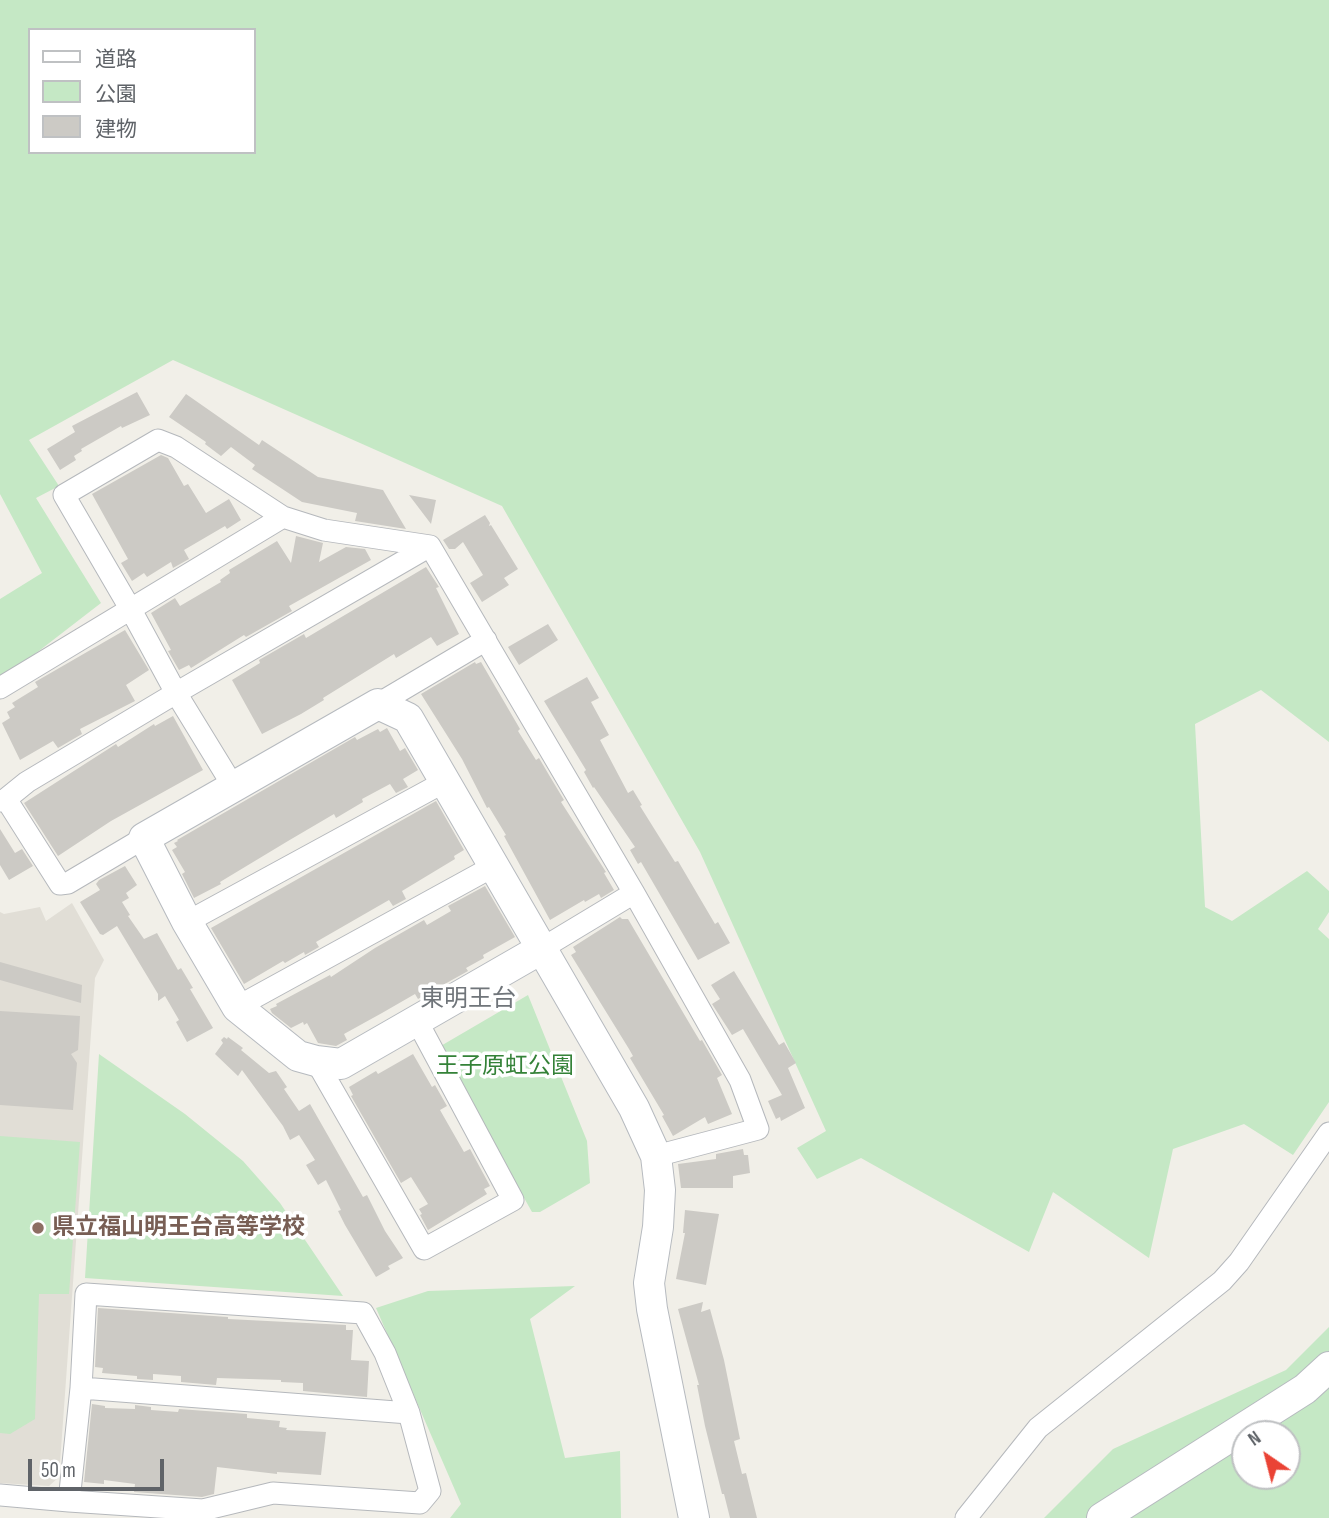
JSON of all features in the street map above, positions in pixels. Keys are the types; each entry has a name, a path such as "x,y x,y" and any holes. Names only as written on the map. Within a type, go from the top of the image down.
{"street":[{"path":"233,786 176,693 64,495 158,440 176,447 283,517 324,530 430,547 634,893 740,1080 758,1129 656,1156"},
{"path":"0,688 283,517"},
{"path":"430,547 176,693 27,782 3,800 60,884 68,883 486,640"},
{"path":"378,704 408,718 634,1108 656,1156 660,1190 658,1227 649,1283 694,1518"},
{"path":"187,922 446,781"},
{"path":"144,838 187,922 237,1007 298,1056 341,1064 634,893"},
{"path":"237,1007 494,866"},
{"path":"316,1061 424,1249 513,1200 417,1021"},
{"path":"966,1518 1038,1428 1222,1281 1239,1262 1329,1133"},
{"path":"0,1496 198,1514 273,1493 420,1503 430,1491 409,1413 386,1353 363,1313 86,1294 81,1388 69,1501"},
{"path":"1102,1518 1305,1389 1329,1367"},
{"path":"81,1388 409,1413"}],"shaded area":[{"name":"県立福山明王台高等学校","path":"72,903 104,960 95,978 59,1477 49,1486 0,1483 0,912 4,914 40,907 46,921"}],"green space":[{"path":"0,0 1329,0 1329,742 1261,690 1195,724 1205,907 1232,921 1307,871 1329,891 1329,912 1318,929 1329,939 1329,1102 1293,1155 1244,1124 1173,1149 1149,1258 1053,1192 1029,1252 861,1158 817,1179 797,1148 826,1131 700,852 502,506 173,360 29,440 59,486 36,498 101,603 0,681 0,599 42,573 0,494"},
{"name":"王子原虹公園","path":"528,995 587,1141 590,1183 540,1212 532,1212 439,1047"},
{"path":"99,1054 185,1114 243,1161 280,1203 343,1296 85,1278"},
{"path":"0,1136 80,1142 69,1294 39,1294 35,1419 10,1434 0,1433"},
{"path":"575,1286 530,1319 565,1458 620,1451 621,1518 450,1518 461,1504 376,1308 428,1291"},
{"path":"1329,1327 1329,1518 1044,1518 1113,1449 1286,1370"}],"building":[{"path":"137,392 150,415 122,428 121,426 81,449 82,451 74,456 76,460 60,470 47,449 75,432 72,426"},
{"path":"186,394 259,445 262,440 318,477 383,490 406,529 355,521 357,513 302,502 252,469 255,465 231,447 221,456 205,444 206,442 169,417"},
{"path":"161,455 168,458 184,486 188,484 206,513 229,499 241,520 227,529 225,526 184,550 189,559 173,568 171,562 147,577 144,573 132,581 121,563 128,559 92,494"},
{"path":"409,495 436,500 431,524"},
{"path":"485,515 489,526 491,525 518,569 504,578 509,585 482,602 470,583 483,575 463,542 455,549 449,549 443,540"},
{"path":"296,536 323,543 319,562 346,547 365,549 371,560 289,606 292,611 246,637 244,635 191,668 189,665 179,670 151,613 175,598 180,606 221,582 220,580 230,573 229,570 277,541 291,563"},
{"path":"426,567 439,587 436,588 459,634 437,646 431,637 396,658 394,654 301,714 262,734 232,680 260,663 259,660 304,634 306,638"},
{"path":"548,624 558,640 519,665 508,647"},
{"path":"125,630 149,670 126,685 135,701 80,729 82,734 58,748 53,741 20,760 2,723 10,718 7,712 15,707 12,703 38,687 35,682"},
{"path":"475,662 481,662 520,729 518,731 536,760 539,758 564,800 561,802 606,872 604,873 614,890 601,898 599,894 585,902 584,900 550,920 504,836 506,835 489,807 487,808 462,759 421,694"},
{"path":"587,677 599,698 591,702 609,735 600,740 628,793 633,790 675,862 678,861 715,924 718,922 730,943 698,960 641,862 638,864 630,850 635,847 593,788 584,772 586,770 544,701"},
{"path":"173,716 203,770 111,821 58,856 24,803 116,744 118,747 154,724 155,726"},
{"path":"387,728 400,751 405,748 418,770 403,779 408,787 396,793 390,784 362,799 363,802 336,818 334,814 194,898 182,874 185,872 172,850 177,847 174,843 177,840 355,737 357,740 378,729 380,732"},
{"path":"436,801 464,850 454,856 455,859 402,891 406,899 393,906 389,900 316,942 319,947 285,963 283,961 244,984 211,928"},
{"path":"0,829 15,853 22,849 33,866 9,880 0,865"},
{"path":"125,866 137,885 126,893 129,898 122,902 130,915 128,916 144,939 157,933 178,970 181,968 193,988 190,989 213,1028 187,1042 176,1022 179,1020 165,996 158,1001 158,994 117,926 103,935 100,934 80,902 100,890 96,884 99,880"},
{"path":"485,886 515,937 483,955 484,958 466,968 468,971 418,999 415,994 344,1034 347,1040 336,1046 318,1043 307,1023 304,1025 303,1022 291,1028 272,1013 270,1009 277,1006 276,1004 330,975 331,977 424,920 427,925 451,911 448,906"},
{"path":"620,917 628,919 722,1075 717,1078 732,1114 708,1124 705,1117 673,1136 662,1116 664,1115 630,1058 633,1056 571,955 576,952 573,947"},
{"path":"0,962 82,985 81,1003 0,980"},
{"path":"734,971 779,1045 784,1042 796,1063 788,1068 805,1108 781,1121 780,1117 776,1119 768,1101 782,1095 743,1029 732,1035 712,1004 720,999 711,985"},
{"path":"0,1011 80,1016 78,1050 71,1054 77,1063 73,1110 0,1105"},
{"path":"224,1037 243,1048 241,1050 269,1073 276,1071 299,1111 310,1104 363,1197 367,1195 385,1231 403,1258 388,1266 390,1269 376,1277 345,1225 338,1211 341,1210 326,1180 318,1185 306,1165 315,1160 299,1135 290,1140 283,1126 242,1070 238,1076 215,1054"},
{"path":"413,1054 432,1087 435,1085 447,1106 440,1110 464,1152 470,1149 490,1186 484,1189 487,1194 428,1230 419,1209 428,1204 411,1177 401,1183 351,1096 353,1095 349,1087"},
{"path":"743,1149 744,1155 748,1155 750,1173 733,1176 733,1188 681,1188 678,1164 716,1159 716,1154"},
{"path":"685,1210 719,1214 706,1285 676,1279 685,1233"},
{"path":"703,1302 701,1312 710,1309 724,1360 740,1439 734,1441 742,1474 746,1473 757,1518 730,1518 705,1426 699,1385 678,1309"},
{"path":"98,1308 346,1325 346,1330 353,1330 351,1360 369,1361 367,1397 303,1391 303,1383 281,1380 217,1378 216,1385 181,1382 181,1376 153,1374 153,1380 102,1373 103,1368 95,1367"},
{"path":"92,1404 105,1408 135,1409 135,1405 151,1407 151,1410 178,1412 179,1409 247,1414 247,1418 280,1421 279,1427 287,1428 286,1430 326,1432 321,1475 277,1474 217,1467 214,1494 202,1497 134,1492 135,1484 104,1480 104,1484 84,1482"}],"place":[{"name":"県立福山明王台高等学校","path":"38,1228"}],"district":[{"name":"東明王台","path":"468,1000"}]}
